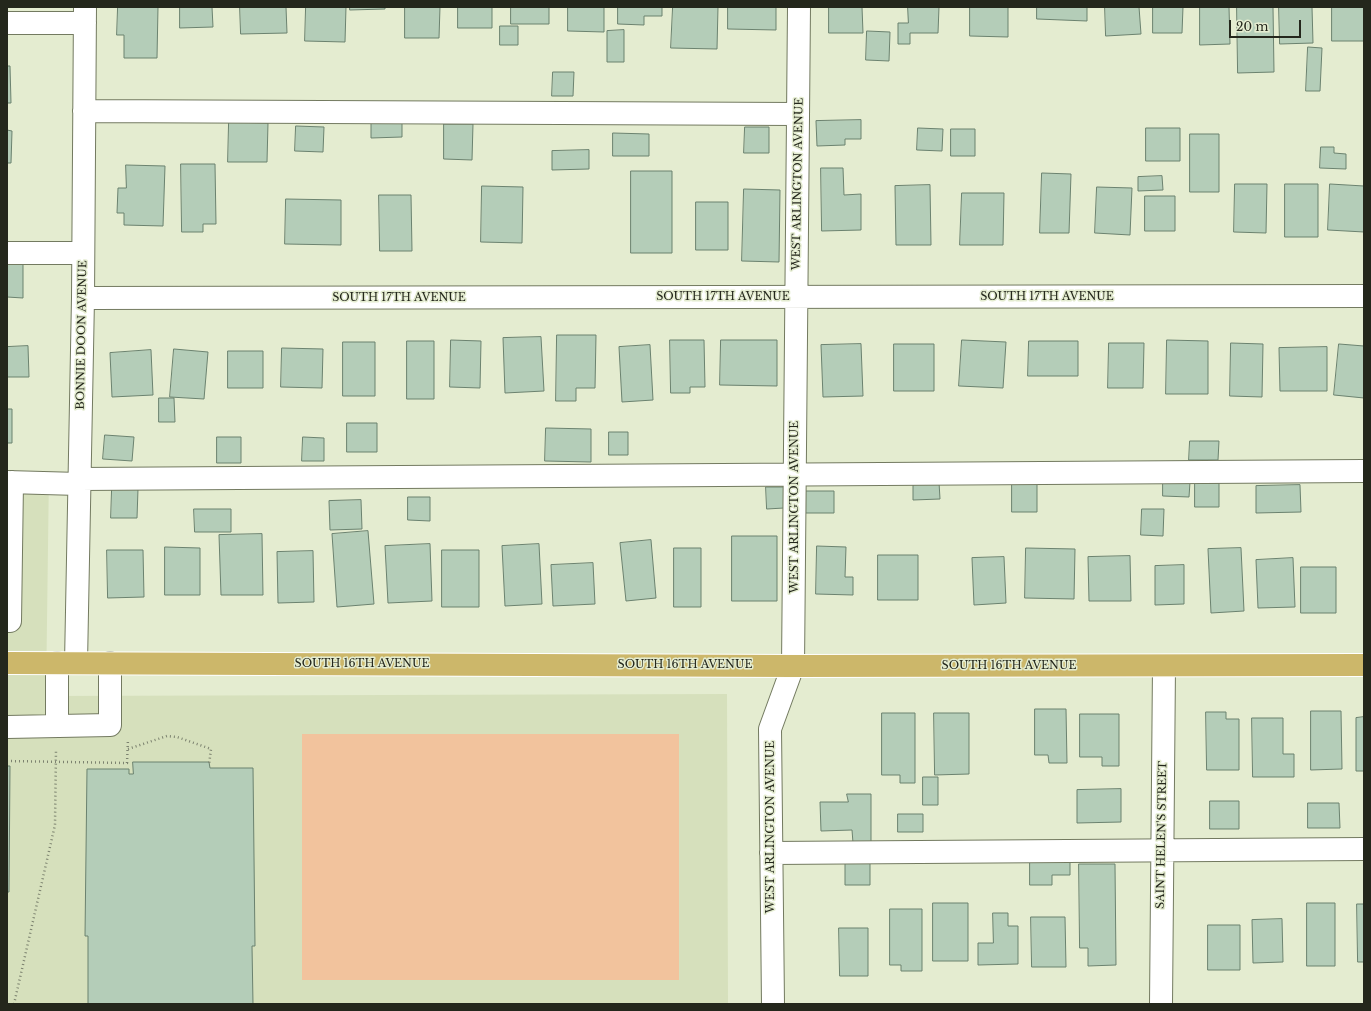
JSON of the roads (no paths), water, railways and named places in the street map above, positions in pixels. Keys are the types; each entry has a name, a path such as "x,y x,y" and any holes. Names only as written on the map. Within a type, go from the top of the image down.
{"main road":[{"name":"SOUTH 16TH AVENUE","path":"7,663 793,666 1364,665"}],"street":[{"name":"WEST ARLINGTON AVENUE","path":"773,1004 770,729 793,666 799,7"},
{"path":"7,23 85,15"},
{"name":"BONNIE DOON AVENUE","path":"57,726 66,663 79,481 85,15"},
{"path":"84,111 798,114"},
{"path":"7,253 83,253"},
{"name":"SOUTH 17TH AVENUE","path":"82,298 1364,296"},
{"path":"7,621 10,621 9,482 795,473 1364,471"},
{"path":"7,726 110,725 110,663"},
{"name":"SAINT HELEN'S STREET","path":"1161,1004 1164,666"},
{"path":"771,853 1364,849"}]}
